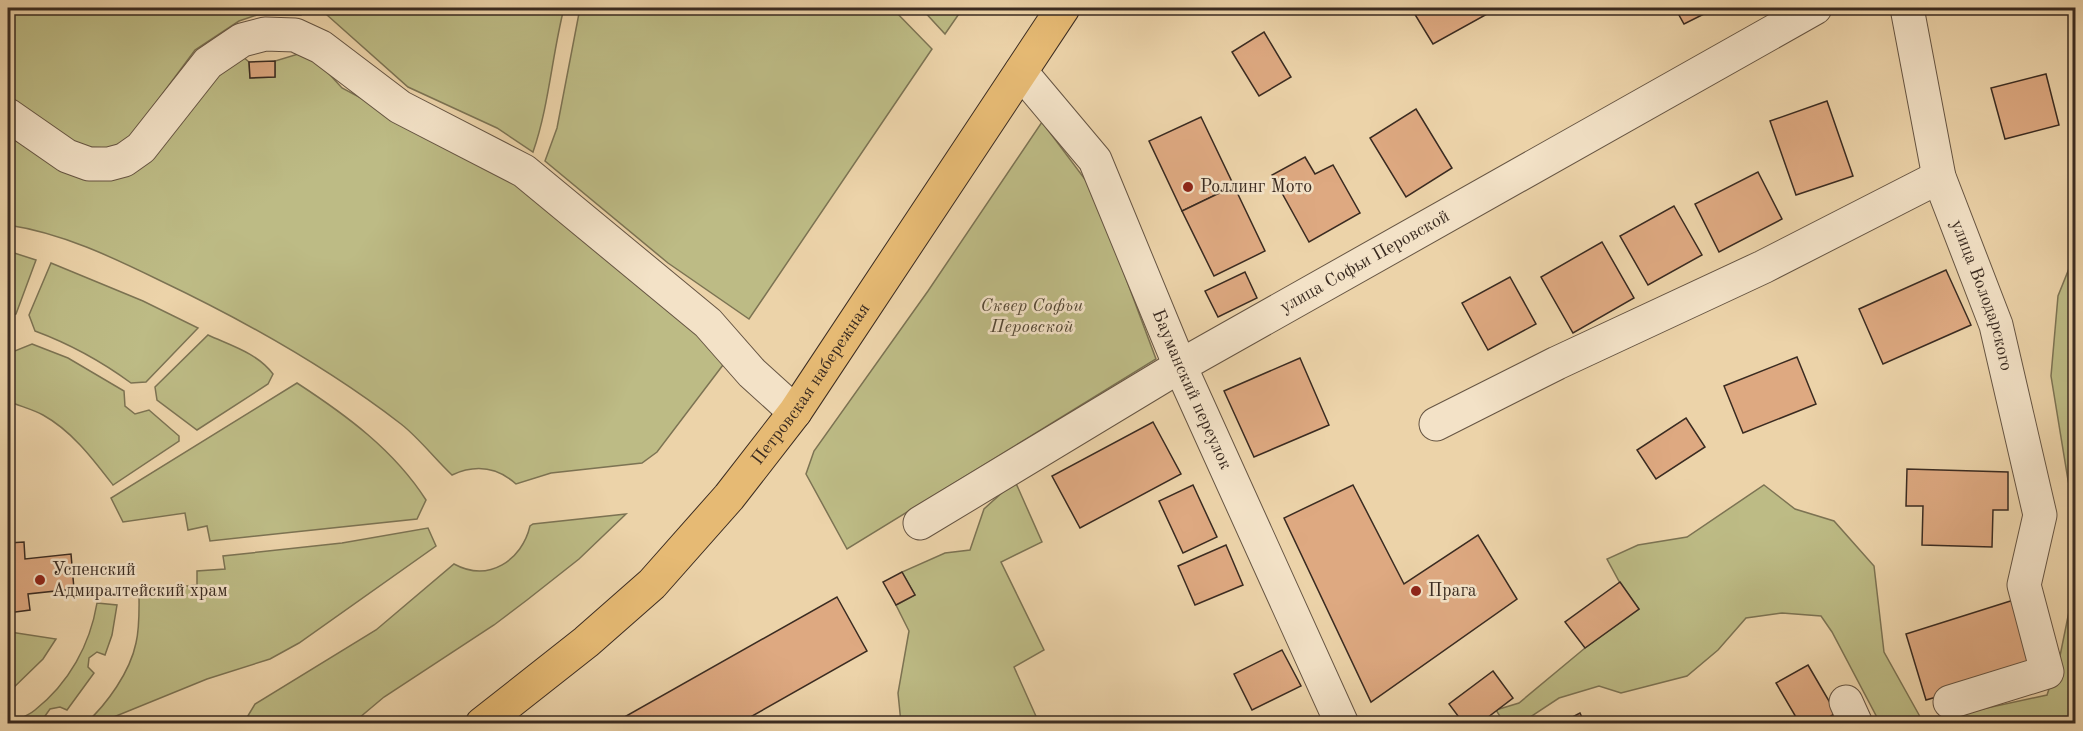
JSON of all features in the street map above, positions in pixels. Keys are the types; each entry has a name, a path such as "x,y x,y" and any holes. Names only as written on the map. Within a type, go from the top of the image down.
{"main road":[{"name":"Петровская набережная","path":"495,719 652,584 729,497 795,411 1063,8"}],"street":[{"name":"улица Софьи Перовской","path":"920,522 1180,366 1815,8"},
{"name":"улица Володарского","path":"1906,8 1939,177 1996,325 2040,515 2024,585 2047,672 1950,702"},
{"path":"8,115 67,156 89,164 109,164 124,160 141,148 208,63 242,40 265,34 295,35 321,47 400,106 524,171 708,323 752,373 795,411"},
{"name":"Бауманский переулок","path":"1021,72 1095,160 1180,366 1342,723"},
{"path":"1436,424 1557,363 1762,267 1939,177"}],"green space":[{"path":"8,8 301,8 301,15 257,15 239,21 195,50 129,139 110,148 78,147 8,101"},
{"path":"327,8 564,8 543,117 533,152 497,128 408,87 327,15"},
{"path":"580,8 892,8 932,49 749,319 668,263 545,161 557,128"},
{"path":"921,8 963,8 945,34"},
{"path":"308,51 342,88 525,186 625,262 726,361 657,452 642,463 551,473 516,484 501,474 486,469 469,469 452,475 408,430 344,383 285,346 192,296 105,255 48,234 8,225 8,136 78,177 242,56 249,62 250,78 275,77 275,61"},
{"name":"Сквер Софьи Перовской","path":"1042,122 1093,190 1156,359 847,549 806,474 814,451 928,291"},
{"path":"2075,195 2075,511 2051,376 2058,296 2070,266 2069,217"},
{"path":"8,251 36,260 16,314 8,318"},
{"path":"51,263 143,301 198,328 146,382 131,383 85,354 35,331 29,315"},
{"path":"208,335 252,355 273,374 268,384 197,430 157,400 155,387"},
{"path":"32,344 68,358 124,391 125,406 135,414 149,410 179,436 179,441 113,485 90,456 63,429 43,415 8,401 8,346 15,351"},
{"path":"297,383 351,421 399,465 426,500 417,519 210,541 207,526 188,530 185,513 123,522 111,498"},
{"path":"1015,481 1042,542 1001,562 1044,650 1014,667 1039,723 901,723 898,693 909,631 896,605 915,595 902,572 945,553 970,550 984,509"},
{"path":"1764,485 1795,509 1834,521 1874,566 1884,652 1923,722 2047,695 2060,656 2075,582 2075,723 1880,723 1832,632 1821,616 1782,613 1746,618 1718,650 1687,676 1621,693 1599,686 1559,698 1521,723 1504,723 1496,710 1519,703 1585,648 1639,609 1620,583 1607,559 1638,545 1687,537"},
{"path":"626,514 579,559 527,600 494,625 384,697 353,723 249,724 246,719 255,704 376,630 454,564 480,571 502,565 520,549 533,524"},
{"path":"428,528 436,546 299,643 270,659 207,679 99,723 86,723 102,707 129,665 137,637 139,591 197,585 197,571 225,569 223,556 342,543"},
{"path":"97,603 117,605 112,635 105,655 97,652 89,658 88,667 94,673 67,710 60,707 50,709 45,716 45,723 10,723 35,710 68,675 89,634"},
{"path":"10,632 56,639 43,659 8,693 8,643 11,642"}],"building":[{"path":"1411,8 1498,8 1433,44"},
{"path":"1675,8 1716,8 1684,24"},
{"path":"1264,32 1291,77 1259,96 1232,52"},
{"path":"275,61 275,77 250,78 249,62"},
{"path":"2046,74 2059,125 2005,139 1991,88"},
{"path":"1827,101 1853,176 1796,195 1770,121"},
{"path":"1416,109 1452,168 1406,197 1370,138"},
{"path":"1201,117 1234,186 1182,211 1149,141"},
{"path":"1305,157 1315,174 1333,165 1360,213 1309,242 1272,175"},
{"path":"1758,172 1782,219 1719,252 1695,204"},
{"path":"1234,186 1265,251 1214,276 1182,211"},
{"path":"1674,206 1702,255 1648,285 1620,236"},
{"path":"1602,242 1634,298 1573,333 1541,277"},
{"path":"1946,270 1971,325 1883,364 1859,309"},
{"path":"1245,272 1257,298 1218,317 1205,291"},
{"path":"1510,277 1536,324 1488,350 1462,303"},
{"path":"1797,357 1816,404 1743,433 1724,386"},
{"path":"1300,358 1329,425 1254,457 1224,391"},
{"path":"1686,418 1705,447 1656,479 1637,450"},
{"path":"1153,422 1181,474 1080,528 1052,476"},
{"path":"1907,469 2008,472 2008,510 1993,510 1992,547 1922,545 1923,506 1906,506"},
{"path":"1193,485 1217,537 1183,553 1159,501"},
{"name":"Прага","path":"1353,485 1404,584 1478,535 1517,599 1371,702 1284,518"},
{"name":"Успенский Адмиралтейский храм","path":"24,542 25,559 71,554 74,589 28,594 30,610 8,613 8,543"},
{"path":"1226,545 1243,585 1195,605 1178,566"},
{"path":"902,572 915,595 896,605 883,582"},
{"path":"1620,582 1639,609 1585,648 1565,622"},
{"path":"837,597 867,651 738,724 612,724"},
{"path":"2020,598 2039,667 1926,700 1906,634"},
{"path":"1282,650 1301,686 1252,710 1234,674"},
{"path":"1808,665 1836,713 1818,724 1800,724 1776,683"},
{"path":"1493,671 1513,698 1479,724 1464,724 1449,704"},
{"path":"1580,713 1585,724 1559,724"},
{"path":"1304,718 1307,724 1293,724"}],"place":[{"name":"Роллинг Мото","path":"1188,187"},
{"name":"Успенский Адмиралтейский храм","path":"40,580"},
{"name":"Прага","path":"1416,591"}]}
